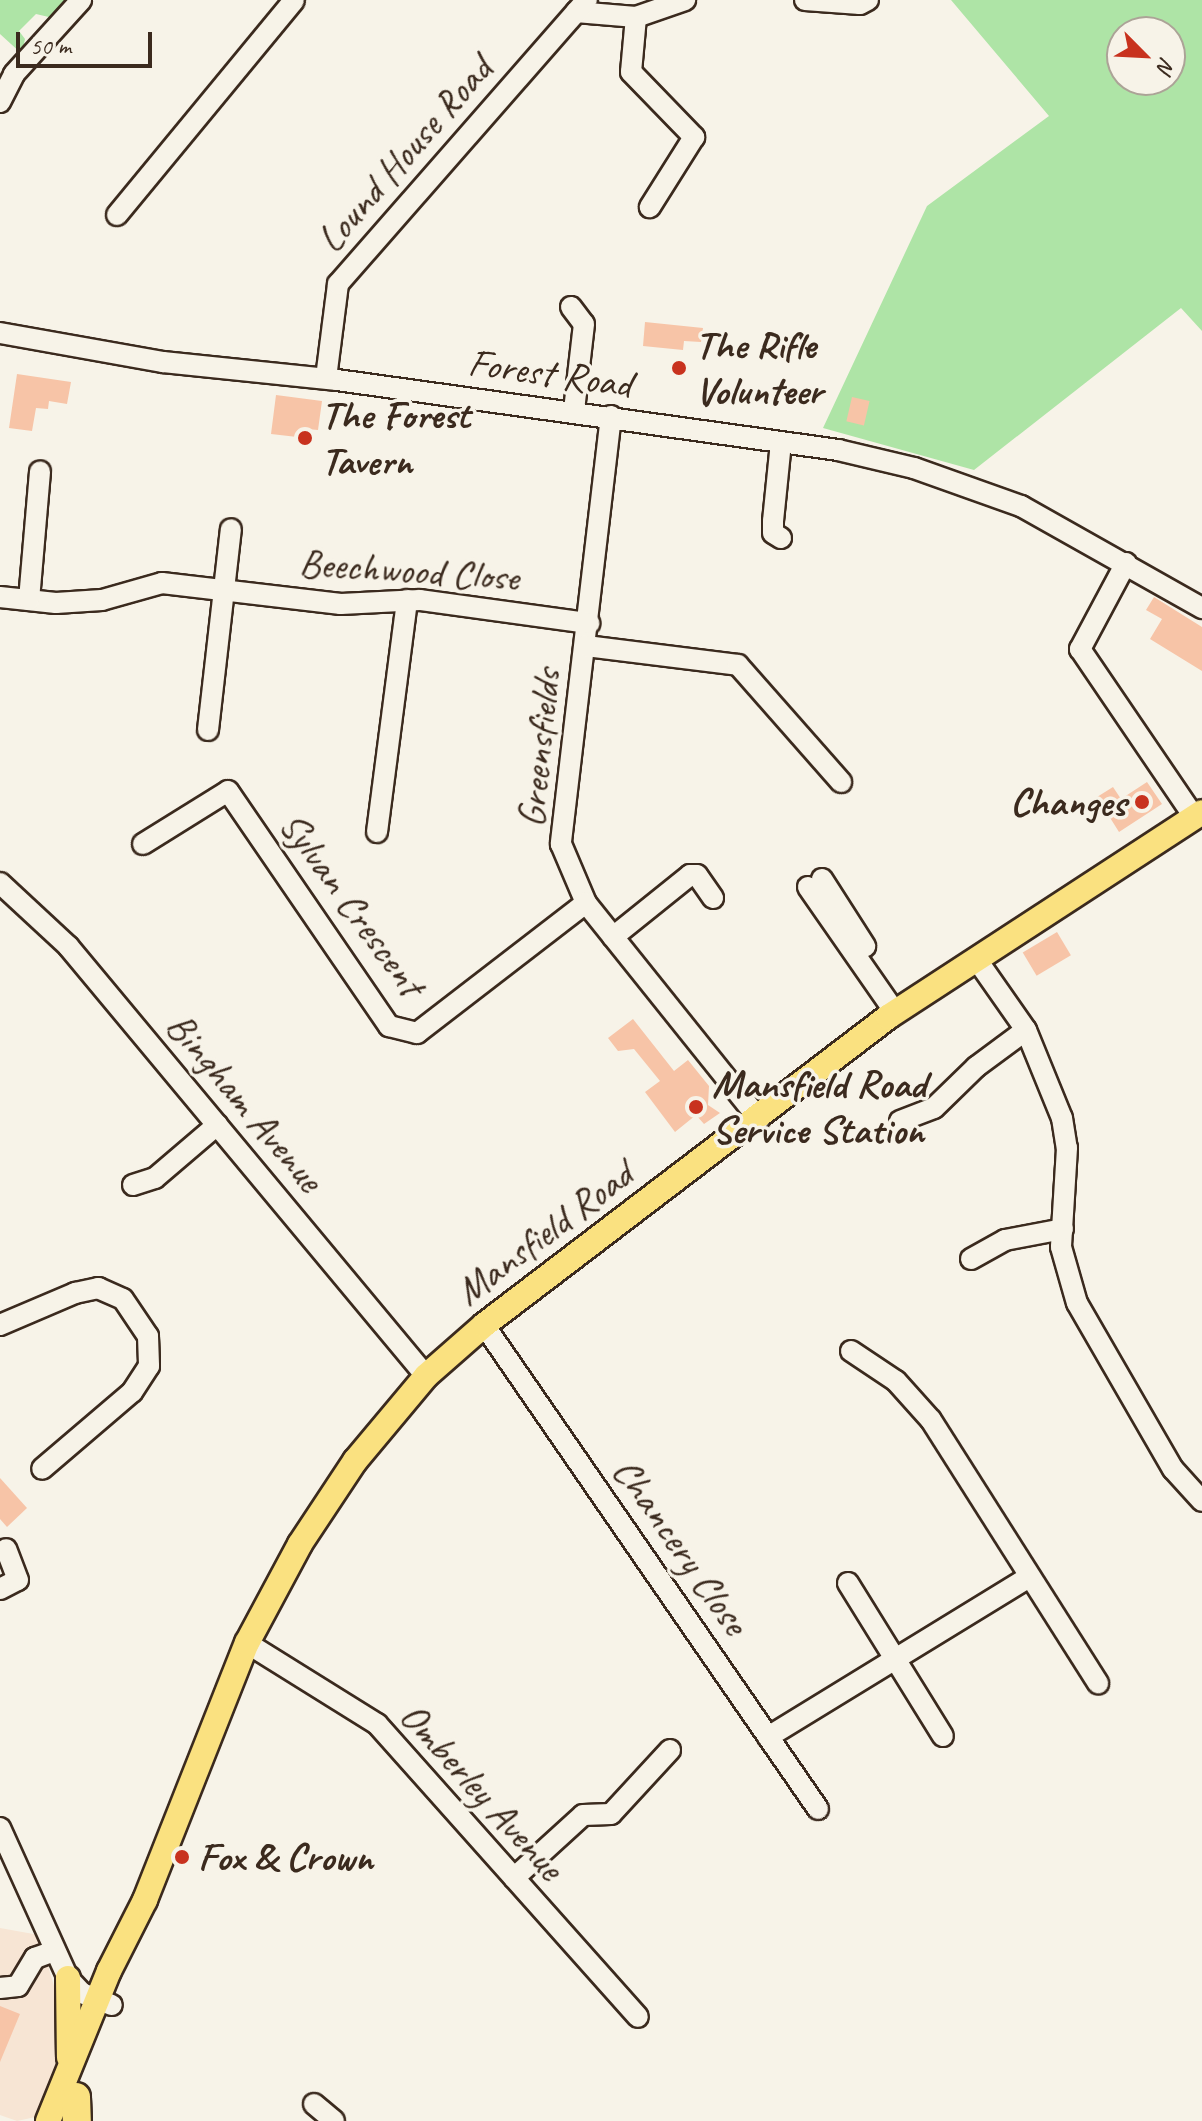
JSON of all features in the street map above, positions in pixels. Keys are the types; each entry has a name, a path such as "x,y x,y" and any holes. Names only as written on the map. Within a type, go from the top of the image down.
{"main road":[{"name":"Mansfield Road","path":"48,2121 72,2104 105,2003 247,1643 300,1544 355,1461 426,1376 484,1325 899,1010 1198,814"},
{"path":"68,1978 72,2104"}],"street":[{"path":"0,102 14,74 81,0"},
{"path":"117,215 294,0"},
{"path":"581,6 636,17 685,0"},
{"path":"805,0 860,4 868,0"},
{"name":"Lound House Road","path":"326,378 338,284 581,6"},
{"path":"636,17 631,72 694,137 650,207"},
{"path":"571,307 584,324 574,411"},
{"name":"Forest Road","path":"0,333 163,362 326,378 611,416 654,416 698,421 781,442 914,468 1021,506 1202,608"},
{"name":"Greensfields","path":"611,416 561,844 586,903 759,1119"},
{"path":"781,442 773,521 773,533 781,538"},
{"path":"29,600 40,471"},
{"path":"208,730 231,529"},
{"path":"1126,563 1080,649 1198,814"},
{"name":"Beechwood Close","path":"0,597 102,600 162,583 341,604 407,600 589,623"},
{"path":"377,832 407,600"},
{"path":"586,646 738,665 841,782"},
{"name":"Sylvan Crescent","path":"143,844 228,791 389,1026 417,1033 586,903"},
{"path":"613,937 690,875 697,875 713,898"},
{"name":"Bingham Avenue","path":"0,883 68,946 426,1376"},
{"path":"815,883 899,1010"},
{"path":"977,960 1026,1030 1062,1118 1067,1148 1061,1247 1077,1303 1173,1469 1202,1501"},
{"path":"900,1121 934,1108 976,1067 1026,1030"},
{"path":"133,1185 155,1178 217,1125"},
{"path":"971,1259 1005,1240 1063,1229"},
{"path":"0,1325 75,1293 98,1288 130,1305 148,1336 149,1366 132,1392 42,1469"},
{"name":"Chancery Close","path":"484,1325 818,1809"},
{"path":"851,1351 896,1381 931,1420 1098,1683"},
{"path":"0,1589 18,1580 6,1549"},
{"path":"768,1737 1029,1577"},
{"path":"848,1583 943,1736"},
{"name":"Omberley Avenue","path":"247,1643 377,1724 638,2017"},
{"path":"514,1878 583,1815 611,1814 670,1750"},
{"path":"0,1828 68,1978 105,2003"},
{"path":"0,1988 18,1986 35,1958 54,1951"},
{"path":"314,2104 334,2121"}],"shaded area":[{"path":"0,1928 39,1935 66,2027 62,2062 47,2098 35,2117 17,2121 0,2115"}],"green space":[{"path":"0,0 69,0 53,18 36,14 19,31 25,39 22,54 0,34"},
{"path":"951,0 1202,0 1202,331 1181,308 974,470 823,428 927,206 1049,116"}],"building":[{"path":"645,322 703,328 701,342 684,341 683,350 643,346"},
{"path":"17,374 71,382 67,404 49,401 48,409 36,408 32,431 9,428"},
{"path":"276,395 322,401 318,430 307,429 306,438 271,434"},
{"path":"852,397 870,401 864,425 846,421"},
{"path":"1154,597 1202,627 1202,671 1150,639 1162,619 1146,610"},
{"path":"1147,782 1162,804 1119,832 1097,797 1113,787 1121,799"},
{"path":"1057,932 1071,955 1037,976 1023,953"},
{"path":"633,1019 674,1071 688,1060 709,1086 708,1105 720,1113 704,1124 696,1115 675,1132 645,1092 660,1081 634,1049 618,1051 608,1038"},
{"path":"0,1478 27,1508 7,1527 0,1519"},
{"path":"0,2006 20,2014 0,2062"}],"place":[{"name":"The Rifle Volunteer","path":"679,368"},
{"name":"The Forest Tavern","path":"305,438"},
{"name":"Changes","path":"1142,802"},
{"name":"Mansfield Road Service Station","path":"696,1107"},
{"name":"Fox & Crown","path":"182,1857"}]}
